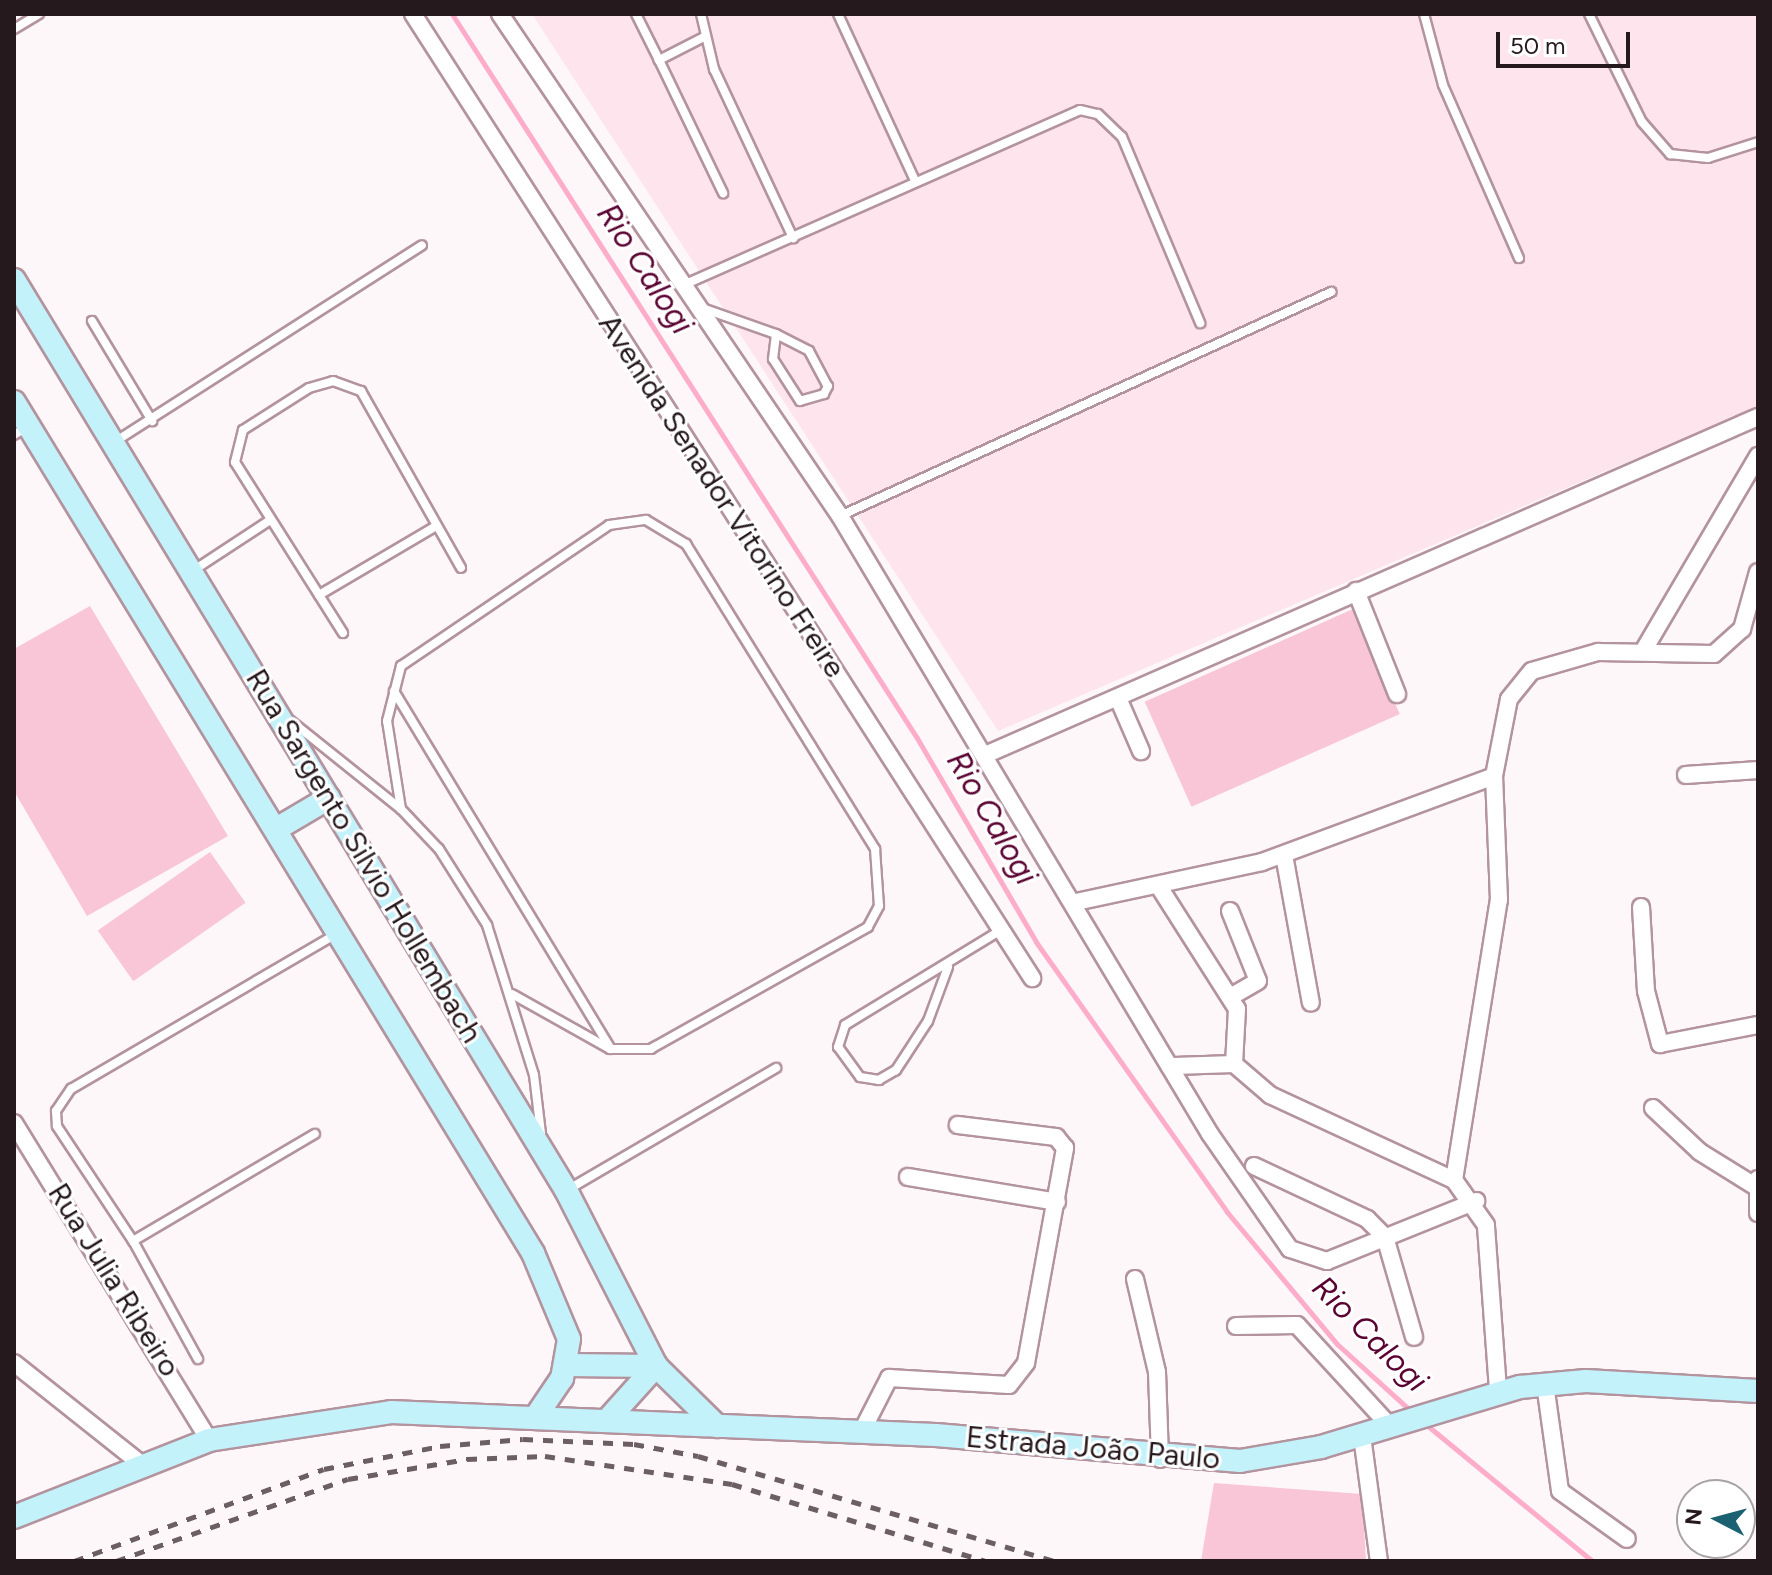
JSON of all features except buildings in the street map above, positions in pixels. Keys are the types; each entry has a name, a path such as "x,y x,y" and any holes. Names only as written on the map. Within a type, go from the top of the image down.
{"main road":[{"name":"Rua Sargento Silvio Hollembach","path":"14,280 543,1151 656,1366 717,1426"},
{"name":"Rua Sargento Silvio Hollembach","path":"14,402 21,430 278,828 338,933 533,1253 569,1339 567,1365"},
{"path":"278,828 329,798"},
{"path":"539,1412 567,1365 656,1366"},
{"path":"610,1417 656,1366"},
{"name":"Estrada João Paulo","path":"14,1517 141,1464 209,1440 391,1412 539,1412 717,1426 1050,1442 1160,1459 1240,1461 1362,1436 1430,1410 1498,1390 1545,1384 1758,1391"}],"street":[{"name":"Avenida Senador Vitorino Freire","path":"413,14 1032,978"},
{"path":"500,14 688,283 840,516 1076,902 1252,1201 1290,1249 1313,1261 1476,1201"},
{"path":"985,755 1758,417"},
{"path":"1645,648 1758,456"},
{"path":"1454,1180 1499,900 1494,776 1519,680 1553,662 1645,648 1697,656 1730,644 1742,629 1758,572"},
{"path":"1356,591 1397,694"},
{"path":"1118,698 1141,751"},
{"path":"1686,775 1758,770"},
{"path":"1076,902 1284,855 1494,776"},
{"path":"1284,855 1311,1003"},
{"path":"1158,885 1237,1009 1234,1064"},
{"path":"1641,907 1646,991 1660,1044 1758,1025"},
{"path":"1230,911 1258,981 1230,997"},
{"path":"1174,1066 1234,1064 1270,1095 1454,1180 1476,1201 1490,1245 1498,1390"},
{"path":"1653,1108 1700,1152 1758,1188"},
{"name":"Rua Julia Ribeiro","path":"14,1123 209,1440"},
{"path":"861,1433 889,1378 1009,1385 1022,1375 1057,1202 1062,1142 958,1125"},
{"path":"1254,1166 1367,1219 1385,1237 1414,1337"},
{"path":"908,1177 1057,1202"},
{"path":"1758,1177 1758,1213"},
{"path":"1135,1279 1157,1372 1160,1459"},
{"path":"1236,1326 1297,1325 1396,1424"},
{"path":"14,1363 141,1464"},
{"path":"1545,1384 1560,1491 1627,1539"},
{"path":"1362,1436 1379,1561"}],"lane":[{"path":"14,29 39,14"},
{"path":"636,14 723,193"},
{"path":"701,14 704,37 793,238"},
{"path":"838,14 915,181"},
{"path":"1424,14 1443,85 1519,258"},
{"path":"1589,14 1642,122 1670,154 1708,158 1758,142"},
{"path":"659,60 704,37"},
{"path":"688,283 1051,119 1080,110 1098,114 1122,137 1200,323"},
{"path":"113,443 152,421 422,245"},
{"path":"840,516 1331,292"},
{"path":"705,309 776,334 809,351 828,386 824,394 800,401 773,359 776,334"},
{"path":"92,321 152,421"},
{"path":"343,633 235,462 236,441 309,388 333,381 361,391 461,568"},
{"path":"191,571 270,520"},
{"path":"401,809 388,746 396,673 425,647 609,525 646,520 686,544 875,849 879,906 868,927 651,1049 610,1049 512,994"},
{"path":"319,595 436,526"},
{"path":"394,691 610,1049"},
{"path":"274,708 401,809 439,849 487,925 512,994 534,1075 543,1151"},
{"path":"948,967 928,1021 896,1070 879,1080 860,1077 838,1047 841,1029 948,967 1001,930"},
{"path":"198,1359 133,1241 57,1126 63,1098 338,933"},
{"path":"566,1190 776,1068"},
{"path":"133,1241 315,1134"}],"shaded area":[{"path":"532,14 1758,14 1758,406 998,731"},
{"path":"90,606 228,836 87,916 14,791 14,649"},
{"path":"1353,609 1400,714 1191,807 1145,702"},
{"path":"210,852 246,903 133,981 98,931"},
{"path":"1214,1483 1362,1494 1366,1561 1201,1561"}],"waterway":[{"name":"Rio Calogi","path":"452,14 917,738 1036,942 1227,1212 1337,1344 1412,1412"},
{"name":"Rio Calogi","path":"1423,1422 1592,1561"}],"railway":[{"path":"74,1561 324,1469 440,1446 523,1439 634,1444 698,1456 1055,1561"},
{"path":"116,1561 348,1479 467,1459 545,1456 732,1484 985,1561"}]}
